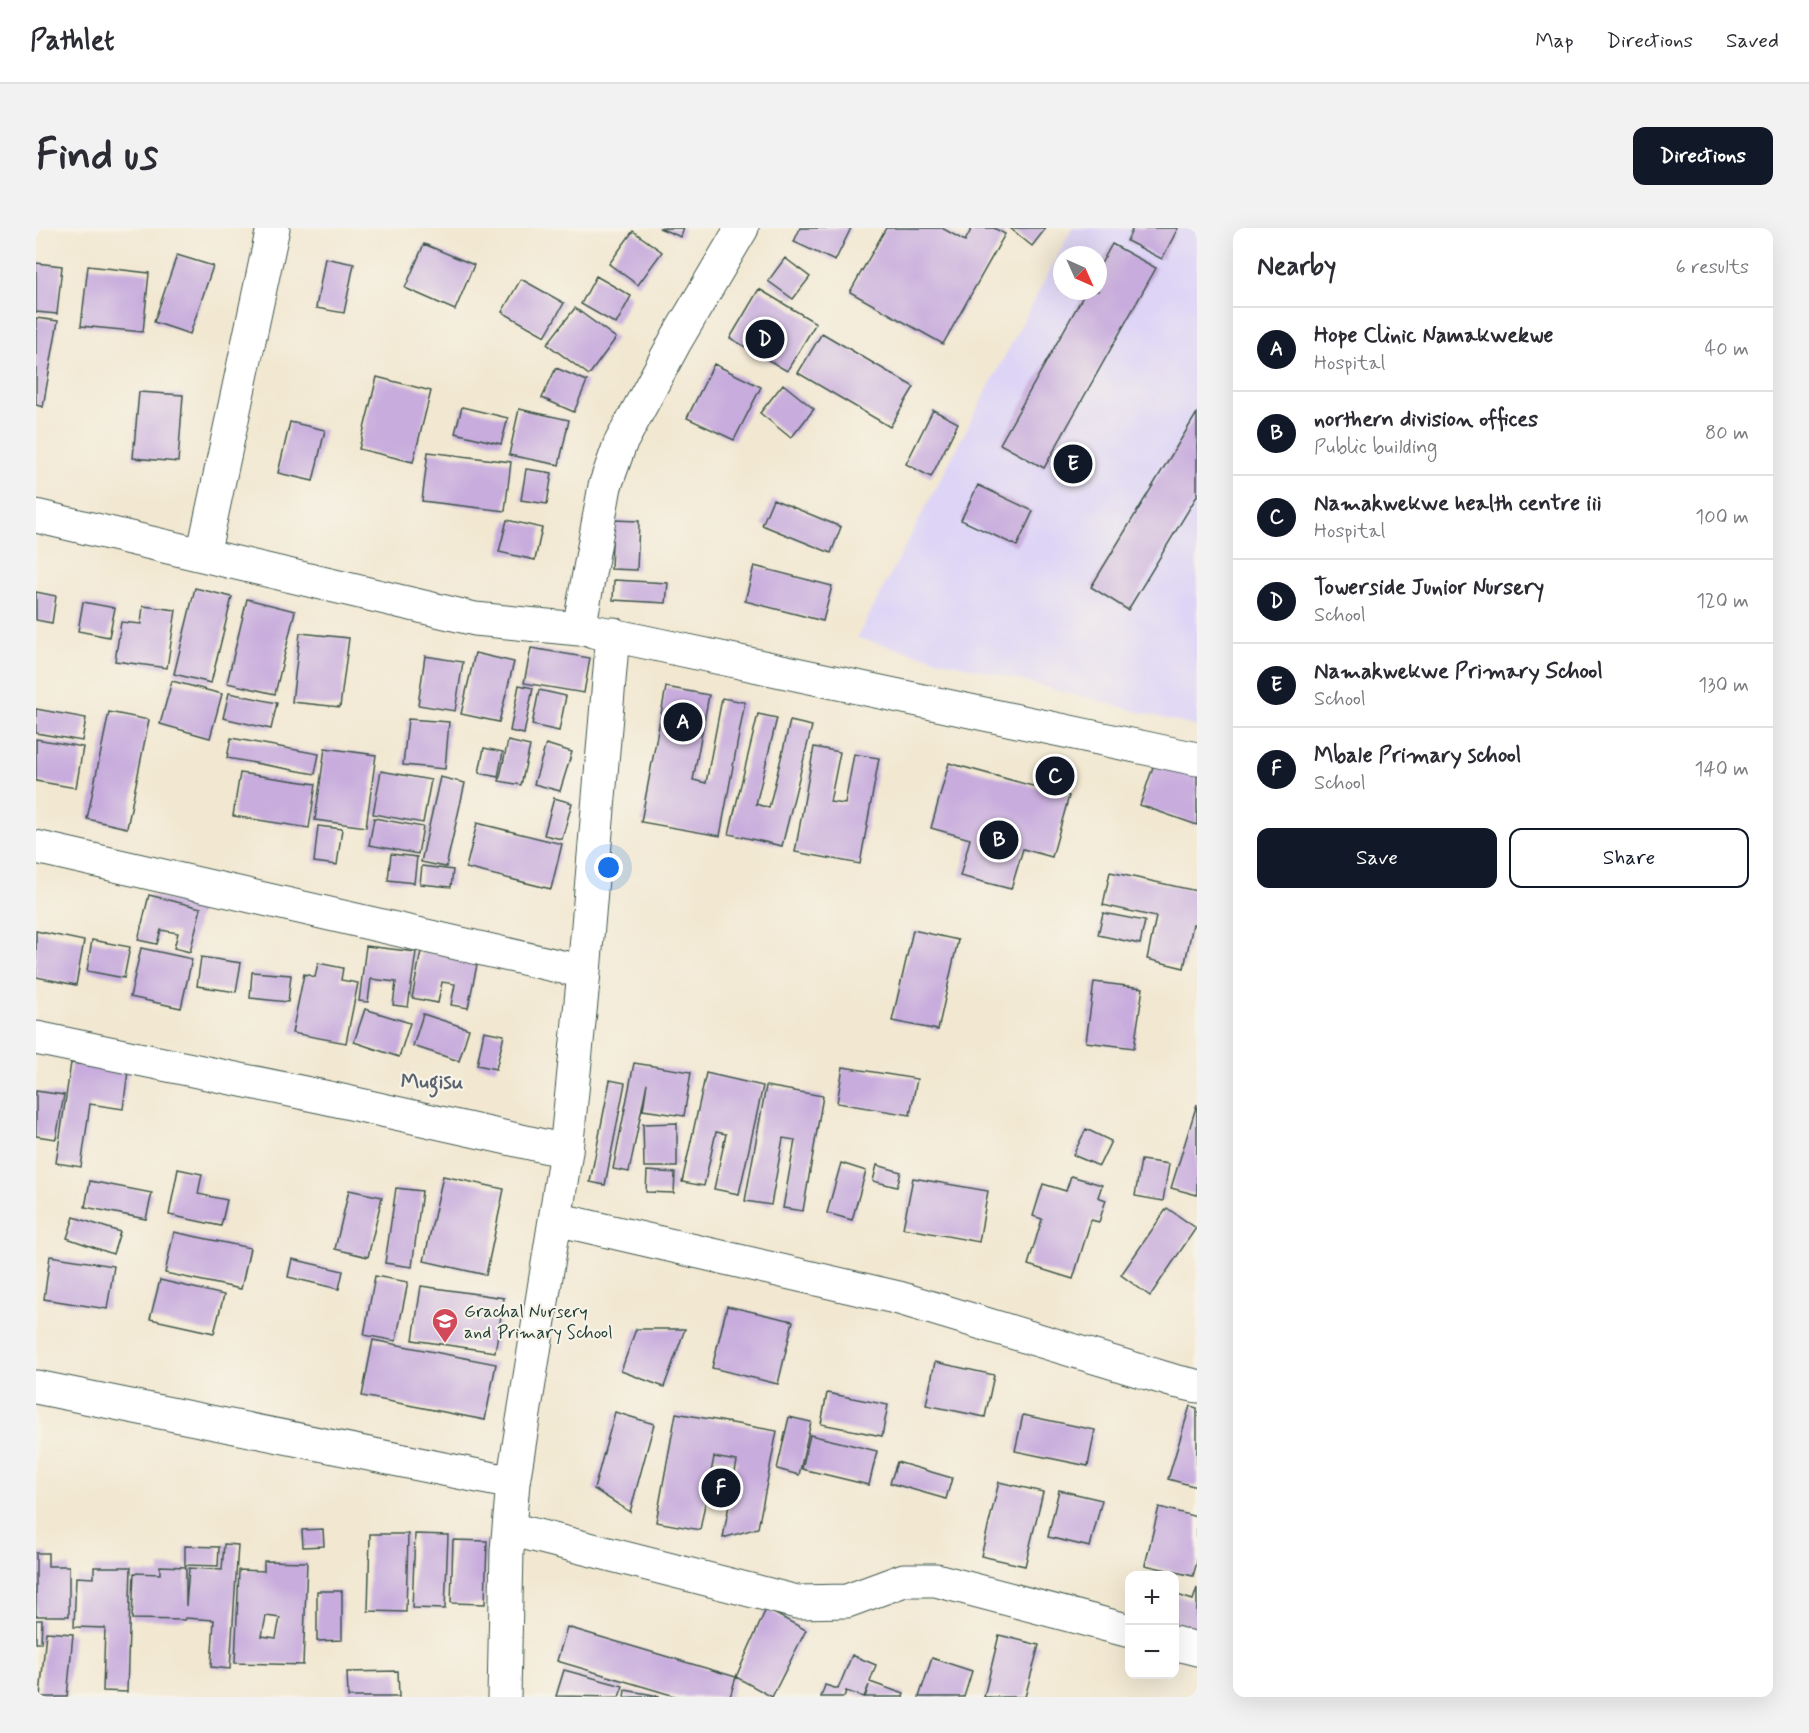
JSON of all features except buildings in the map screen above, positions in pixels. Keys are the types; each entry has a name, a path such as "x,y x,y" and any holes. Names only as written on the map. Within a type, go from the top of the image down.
{"street":[{"path":"203,555 273,228"},
{"path":"579,629 605,486 620,444 676,340 742,228"},
{"path":"36,516 476,619 613,634 1197,759"},
{"path":"504,1697 507,1550 513,1483 566,1151 613,634"},
{"path":"36,847 584,972"},
{"path":"36,1038 324,1097 566,1151"},
{"path":"556,1219 899,1298 1197,1386"},
{"path":"36,1387 513,1483"},
{"path":"510,1529 797,1602 847,1600 904,1580 936,1580 1125,1630"},
{"path":"1179,1644 1197,1649"}],"shaded area":[{"path":"1072,228 1197,228 1197,727 857,638 1053,264 1053,300 1107,300 1107,246 1063,246"}],"place":[{"name":"Towerside Junior Nursery","path":"765,339"},
{"name":"Namakwekwe Primary School","path":"1073,464"},
{"name":"Hope Clinic Namakwekwe","path":"683,722"},
{"name":"Namakwekwe health centre iii","path":"1055,776"},
{"name":"northern division offices","path":"999,840"},
{"name":"Grachal Nursery and Primary School","path":"445,1344"},
{"name":"Mbale Primary school","path":"721,1488"}],"district":[{"name":"Mugisu","path":"432,1081"}]}
